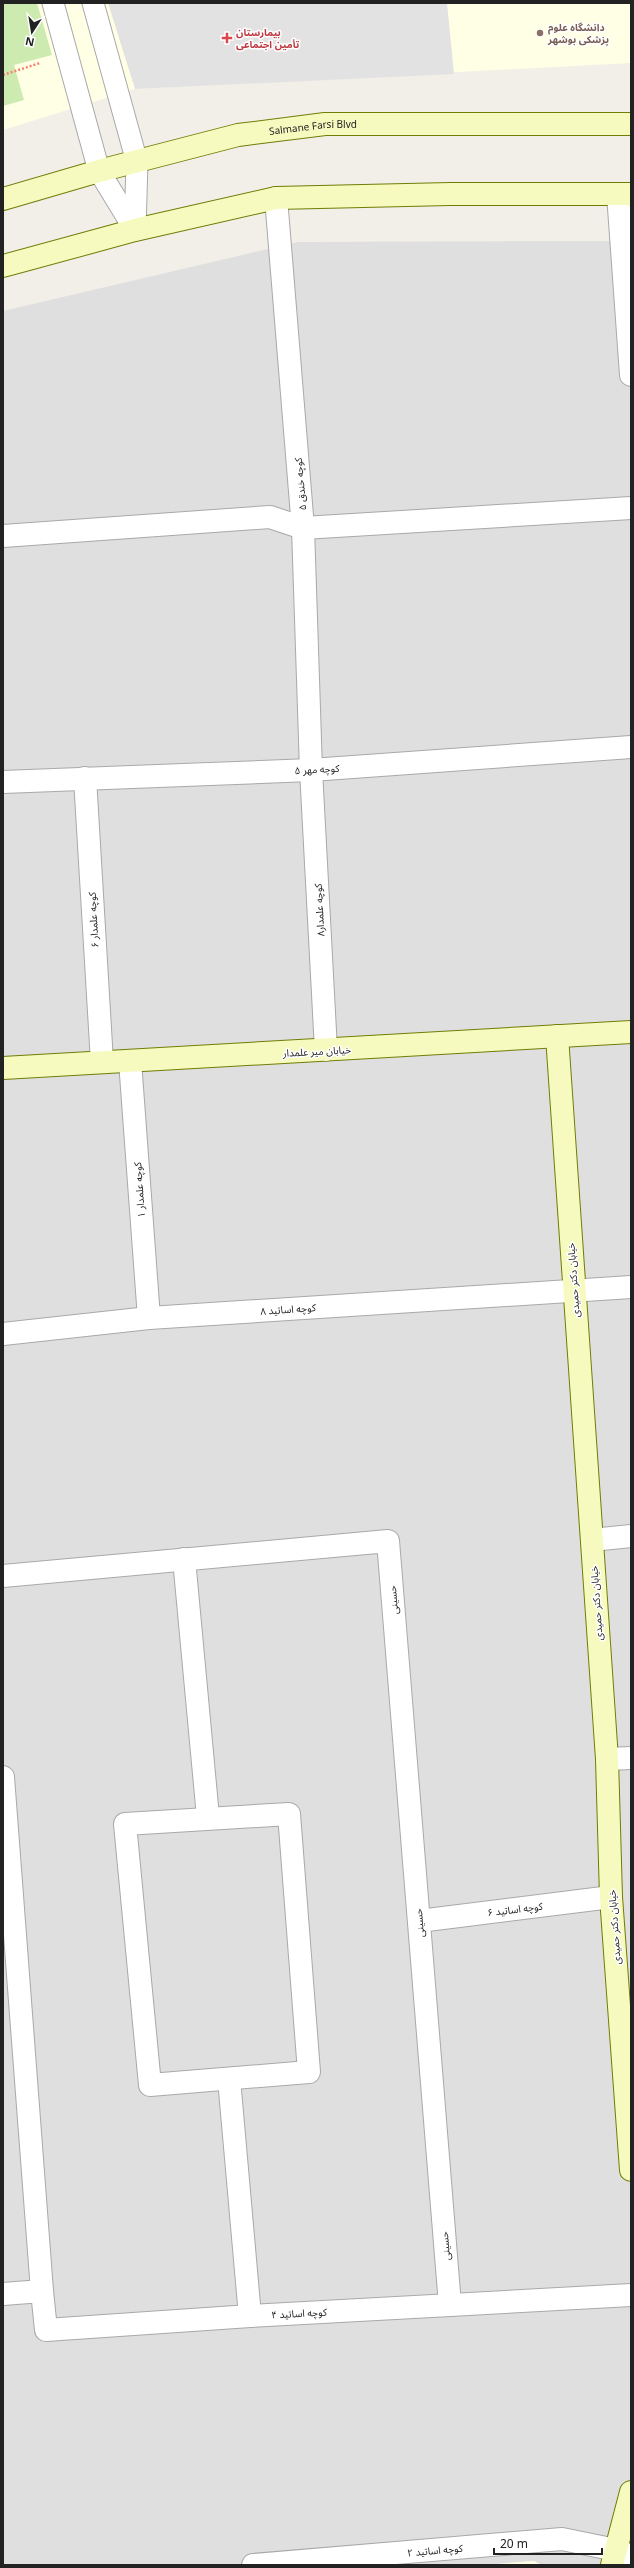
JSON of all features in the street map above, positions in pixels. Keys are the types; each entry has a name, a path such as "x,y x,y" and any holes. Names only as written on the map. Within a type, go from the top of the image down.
{"street":[{"name":"Salmane Farsi Blvd","path":"3,199 99,171 238,135 324,124 631,124"},
{"path":"3,266 135,230 276,198 450,194 625,194 631,375"},
{"name":"کوچه خندق ۵","path":"276,198 303,528 311,770"},
{"path":"3,536 270,517 303,528 631,508"},
{"name":"کوچه مهر ۵","path":"3,782 311,770 631,747"},
{"name":"کوچه علمدار۸","path":"311,770 326,1050"},
{"name":"کوچه علمدار ۶","path":"85,778 102,1062"},
{"name":"خیابان میر علمدار","path":"3,1068 631,1032"},
{"name":"خیابان دکتر حمیدی","path":"557,1036 606,1759 611,1897 625,1998 631,2170"},
{"name":"کوچه علمدار ۱","path":"130,1061 149,1318"},
{"name":"کوچه اساتید ۸","path":"3,1334 149,1318 574,1289 631,1287"},
{"path":"592,1540 631,1536"},
{"name":"حسینی","path":"184,1560 388,1541 450,2305"},
{"path":"3,1576 184,1560 208,1817"},
{"path":"606,1759 631,1758"},
{"path":"3,1777 10,1957 42,2291 3,2294"},
{"path":"289,1814 309,2072 150,2085 125,1824 208,1817 289,1814"},
{"name":"کوچه اساتید ۶","path":"419,1921 611,1897"},
{"path":"229,2078 250,2316"},
{"name":"کوچه اساتید ۴","path":"42,2291 46,2330 250,2316 631,2295"},
{"path":"620,2557 631,2492"},
{"name":"کوچه اساتید ۲","path":"253,2565 562,2539 620,2557"}],"lane":[{"path":"53,3 99,171 135,230"},
{"path":"93,3 137,162 135,230"}],"path":[{"path":"3,75 67,54"}],"shaded area":[{"name":"بیمارستان تأمین اجتماعی","path":"3,3 631,3 631,63 135,89 3,130"},
{"name":"بیمارستان تأمین اجتماعی","path":"108,3 447,3 454,74 135,89"},
{"path":"631,241 631,2565 541,2565 534,2561 485,2565 3,2565 3,311 298,242"},
{"path":"534,2561 541,2565 485,2565"}],"green space":[{"path":"3,3 37,3 52,55 14,65 24,100 3,106"}],"place":[{"name":"دانشگاه علوم پزشکی بوشهر","path":"540,33"},
{"name":"بیمارستان تأمین اجتماعی","path":"227,38"}]}
